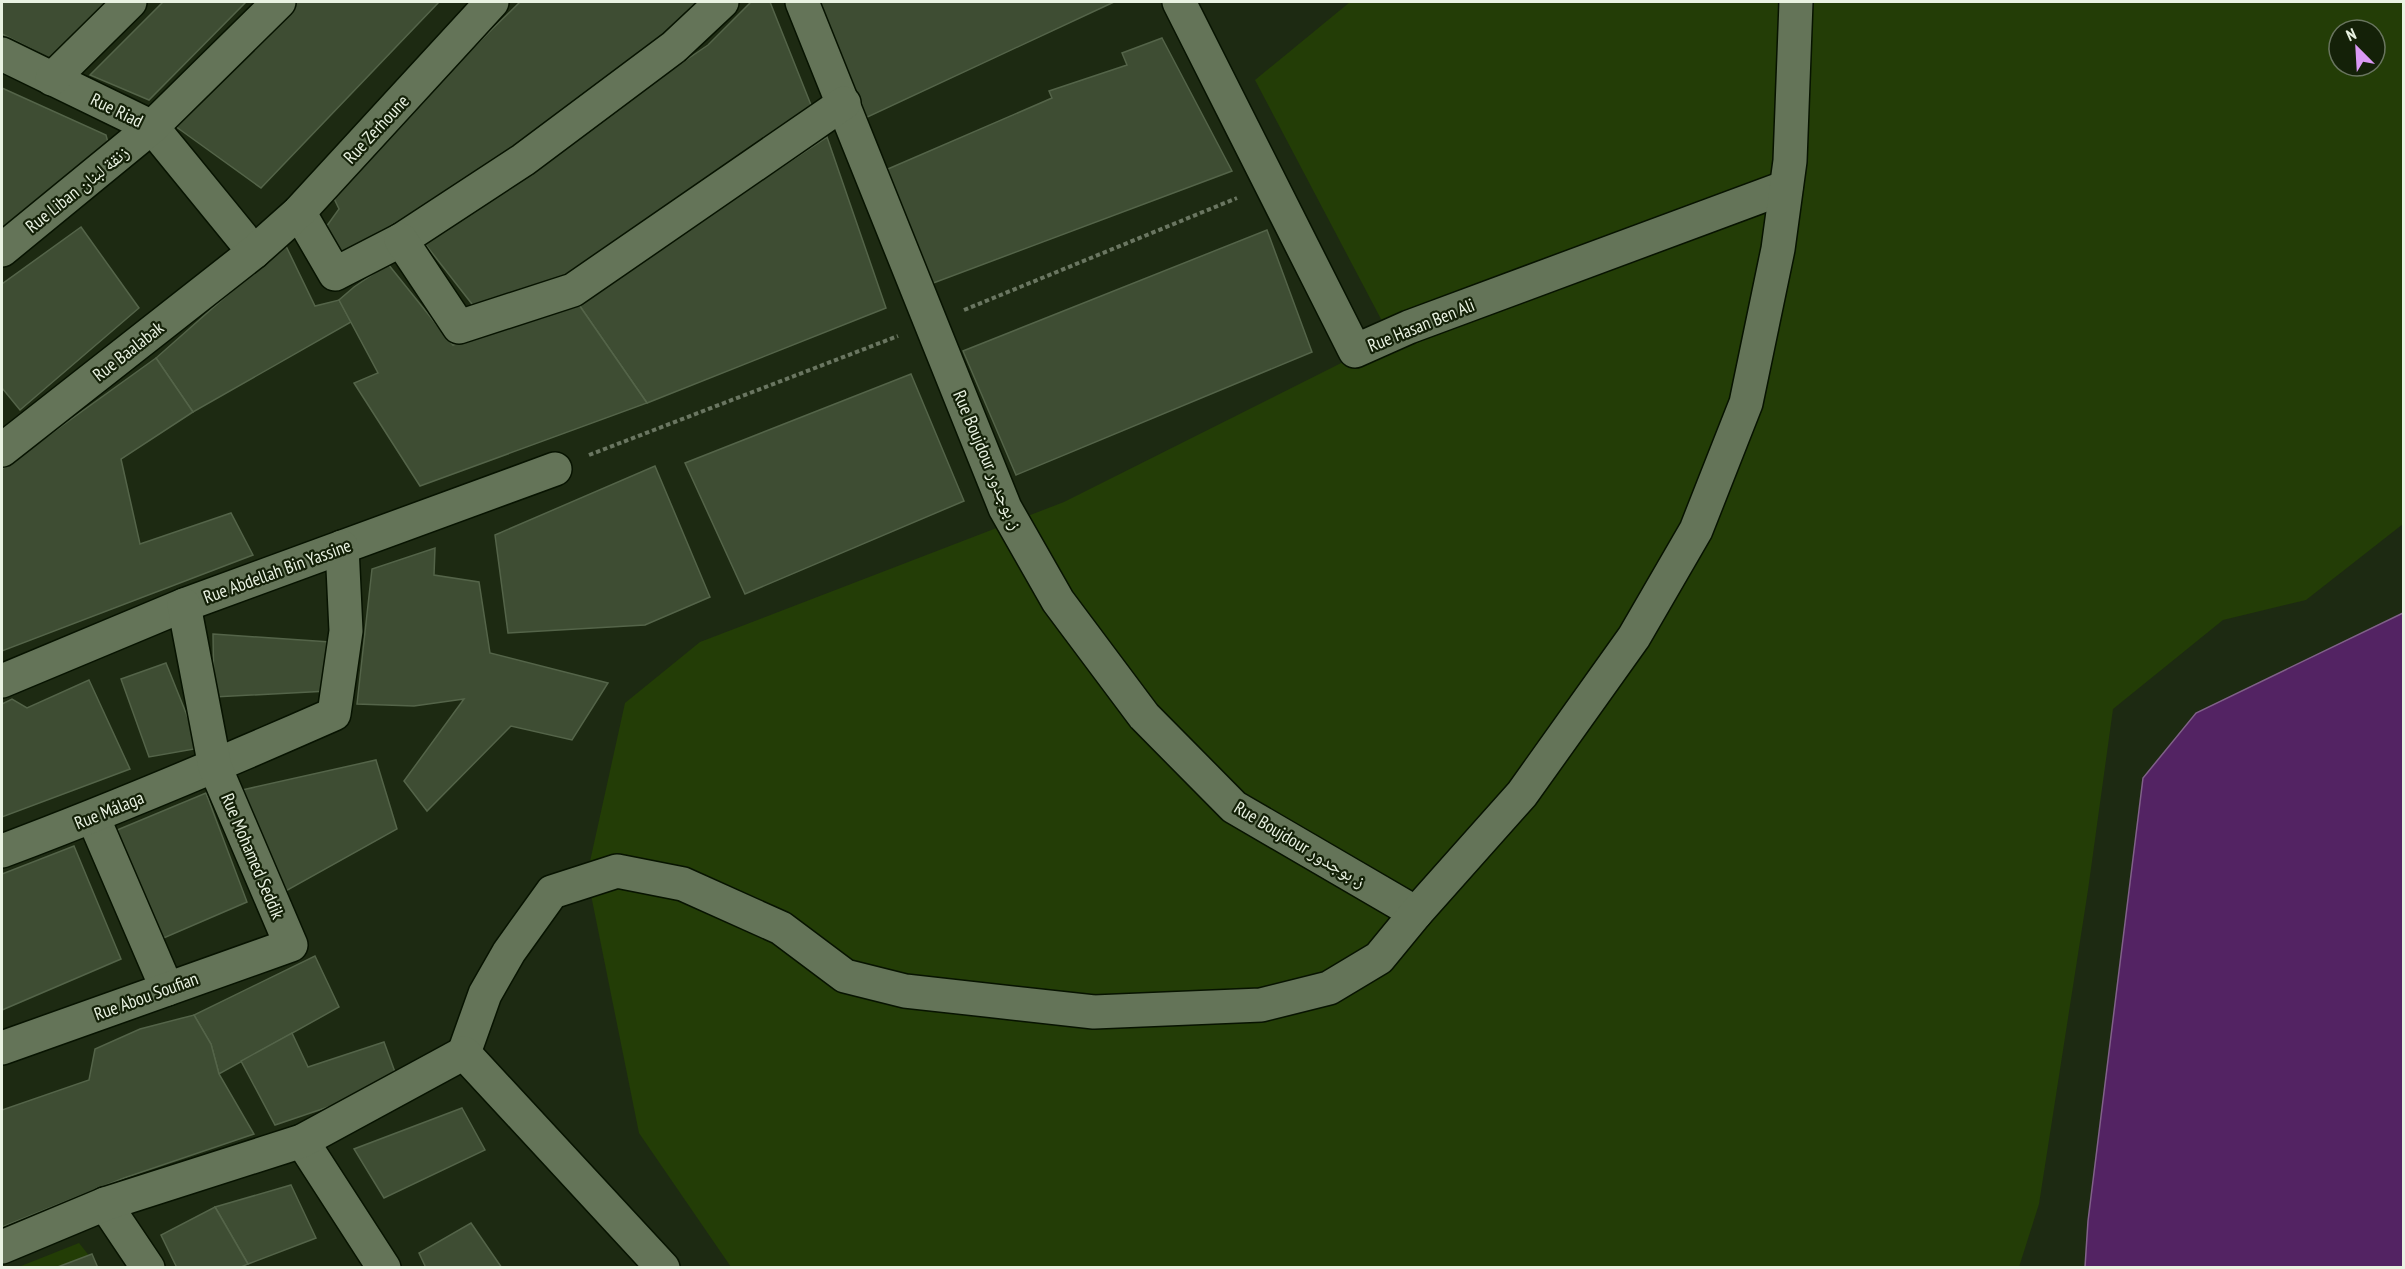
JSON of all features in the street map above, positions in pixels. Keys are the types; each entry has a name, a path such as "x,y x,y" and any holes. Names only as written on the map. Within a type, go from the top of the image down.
{"street":[{"path":"52,78 130,2"},
{"name":"Rue Liban زنقة لبنان","path":"2,250 152,127 279,2"},
{"name":"Rue Zerhoune","path":"254,252 299,212 492,2"},
{"path":"299,212 335,274 401,240 523,160 674,47 722,2"},
{"name":"Rue Boujdour ز. بوجدور","path":"802,2 1005,508 1058,601 1144,716 1234,807 1416,913"},
{"name":"Rue Hasan Ben Ali","path":"1179,2 1355,351 1409,327 1786,187"},
{"path":"2,1247 105,1204 302,1141 464,1053 485,994 509,952 552,892 617,871 683,884 781,928 845,976 905,991 1094,1012 1261,1005 1329,988 1379,958 1522,794 1634,637 1696,530 1746,403 1778,249 1790,161 1796,2"},
{"name":"Rue Riad","path":"2,54 152,127 254,252"},
{"path":"401,240 459,327 573,290 844,103"},
{"name":"Rue Baalabak","path":"2,450 254,252"},
{"name":"Rue Abdellah Bin Yassine","path":"2,681 184,605 555,469"},
{"path":"215,767 334,714 346,631 342,547"},
{"name":"Rue Mohamed Seddik","path":"184,605 215,767 291,945"},
{"name":"Rue Málaga","path":"2,851 215,767"},
{"path":"93,817 167,989"},
{"name":"Rue Abou Soufian","path":"2,1048 291,945"},
{"path":"464,1053 663,1268"},
{"path":"302,1141 384,1268"},
{"path":"105,1204 148,1268"}],"green space":[{"path":"1350,2 2403,2 2403,524 2306,600 2223,620 2113,709 2088,890 2039,1204 2019,1267 731,1267 639,1133 587,875 625,703 700,642 1064,502 1391,338 1255,80"},
{"path":"79,1243 98,1267 16,1268"}],"shaded area":[{"path":"2403,613 2403,1267 2085,1267 2088,1221 2143,778 2196,713"}],"building":[{"path":"2,2 110,2 55,61 2,34"},
{"path":"163,2 246,2 149,100 90,75"},
{"path":"289,2 439,2 261,188 168,121"},
{"path":"520,2 709,2 601,95 345,260 321,234 339,209 329,188"},
{"path":"751,2 770,2 811,105 578,275 479,313 422,240 708,45"},
{"path":"814,2 1114,2 861,120"},
{"path":"1162,38 1232,171 928,285 881,172 1052,98 1049,91 1127,65 1122,53"},
{"path":"2,88 106,135 111,154 2,235"},
{"path":"827,137 886,308 647,403 577,302"},
{"path":"81,227 139,308 20,410 2,388 2,284"},
{"path":"1267,230 1312,352 1016,475 963,351"},
{"path":"285,244 315,306 339,300 351,322 193,412 156,358"},
{"path":"388,264 453,345 577,302 647,403 420,486 354,383 378,373 339,300"},
{"path":"156,358 193,412 121,459 140,544 231,513 253,555 2,651 2,469"},
{"path":"911,374 964,501 745,594 685,463"},
{"path":"655,466 710,597 645,625 508,633 495,535"},
{"path":"435,548 434,575 479,582 490,653 608,683 572,740 511,726 427,811 404,781 464,699 414,706 357,704 372,569"},
{"path":"213,634 330,642 328,691 214,697"},
{"path":"166,663 200,748 149,757 121,679"},
{"path":"89,680 130,769 2,817 2,704 12,699 27,708"},
{"path":"376,760 397,829 284,892 242,790"},
{"path":"206,793 247,902 152,943 110,833"},
{"path":"74,846 121,959 2,1010 2,874"},
{"path":"315,956 339,1007 219,1074 211,1044 194,1015"},
{"path":"194,1015 211,1044 219,1074 254,1134 124,1178 2,1227 2,1110 89,1080 95,1049 140,1029"},
{"path":"292,1033 308,1067 384,1042 399,1083 275,1125 241,1061"},
{"path":"462,1108 485,1150 384,1198 354,1149"},
{"path":"291,1185 316,1238 248,1264 215,1207"},
{"path":"215,1207 248,1264 239,1268 177,1268 161,1235"},
{"path":"471,1223 502,1268 426,1268 419,1253"},
{"path":"92,1254 98,1268 55,1268"}]}
